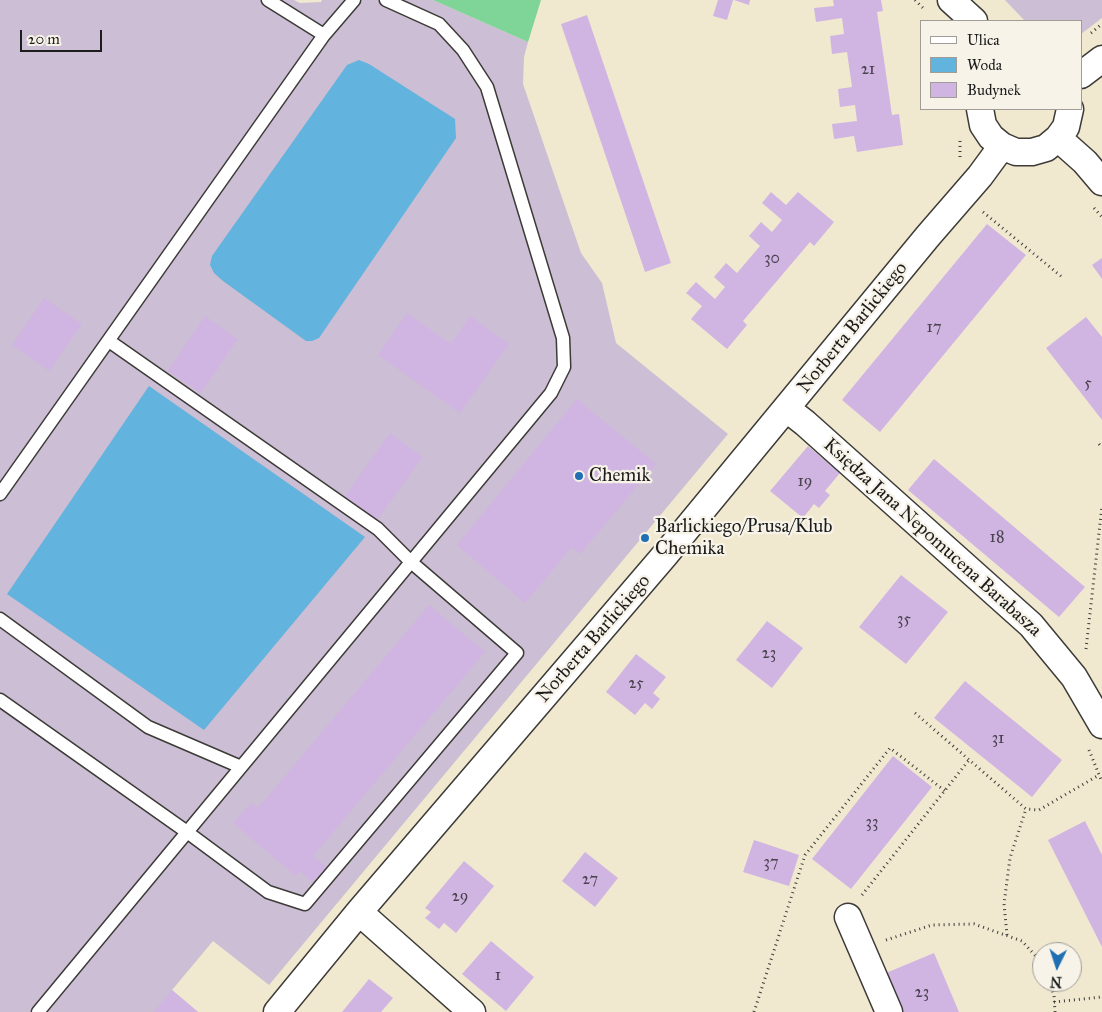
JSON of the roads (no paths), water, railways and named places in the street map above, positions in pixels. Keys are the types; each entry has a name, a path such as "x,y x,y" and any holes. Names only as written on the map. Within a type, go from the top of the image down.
{"street":[{"path":"951,0 973,20"},
{"path":"1082,74 1102,59"},
{"path":"980,110 983,125 991,137 1002,146 1016,152 1032,152 1046,148 1058,138 1066,127 1070,110"},
{"path":"1058,138 1085,162 1096,193"},
{"name":"Norberta Barlickiego","path":"277,1012 359,912 665,555 928,236 980,176 1002,146"},
{"name":"Księdza Jana Nepomucena Barabasza","path":"787,409 1031,625 1074,677 1102,725"},
{"path":"359,912 472,1012"},
{"path":"848,917 889,1012"}],"lane":[{"path":"268,0 324,35"},
{"path":"0,494 324,35 354,0"},
{"path":"38,1012 551,393 564,367 563,338 487,87 463,50 438,24 386,0"},
{"path":"0,700 187,832 268,892 305,904 517,653 411,562 378,529 109,341"},
{"path":"0,619 148,727 241,767"}],"water":[{"path":"359,60 369,64 455,119 456,138 319,338 306,341 223,281 214,273 210,265 212,256 347,65"},
{"path":"149,386 365,537 204,730 7,594"}],"place":[{"name":"Chemik","path":"579,476"},
{"name":"Barlickiego/Prusa/Klub Chemika","path":"645,538"}]}
